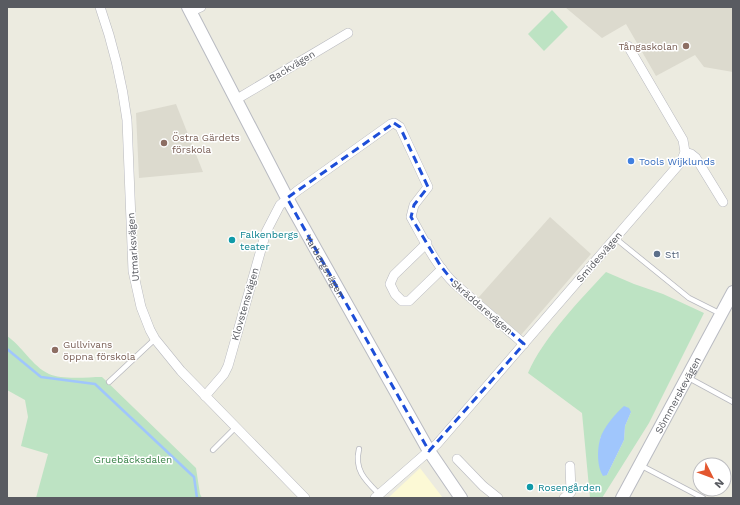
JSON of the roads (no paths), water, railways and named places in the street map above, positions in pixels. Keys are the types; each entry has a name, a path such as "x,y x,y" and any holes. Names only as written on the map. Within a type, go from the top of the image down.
{"main road":[{"name":"Varbergsvägen","path":"193,9 287,198 429,451 461,498"},
{"name":"Sömmerskevägen","path":"622,498 733,292"}],"street":[{"name":"Utmarksvägen","path":"100,7 117,62 127,120 133,271 140,307 155,339 181,371 306,498"},
{"name":"Backvägen","path":"237,99 348,33"},
{"path":"628,46 683,140 685,152 696,158 723,202"},
{"name":"Klovstensvägen","path":"205,396 224,374 228,366 266,232 280,205 287,198 388,125 394,123"},
{"name":"Skräddarevägen","path":"394,123 400,127 428,187 414,205 411,218 442,269 455,284 524,344"},
{"name":"Smidesvägen","path":"377,496 437,444 674,171 681,162 685,152"},
{"path":"427,243 394,275 390,284 391,288 402,301 409,301 442,269"},
{"path":"457,459 483,486 498,498"},
{"path":"564,498 571,492 570,466"}],"lane":[{"path":"615,238 689,298 721,314"},
{"path":"109,382 155,339"},
{"path":"687,376 733,402"},
{"path":"213,450 236,427"},
{"path":"359,449 357,457 359,471 377,496"},
{"path":"640,465 703,498"}],"water":[{"path":"624,406 629,408 631,412 625,426 624,440 607,475 603,476 598,458 600,439 610,421"}],"waterway":[{"path":"7,349 41,377 95,384 194,477 197,498"}],"place":[{"name":"Tångaskolan","path":"686,46"},
{"name":"Östra Gärdets förskola","path":"164,143"},
{"name":"Tools Wijklunds","path":"631,161"},
{"name":"Falkenbergs teater","path":"232,240"},
{"name":"St1","path":"657,254"},
{"name":"Gullvivans öppna förskola","path":"55,350"},
{"name":"Rosengården","path":"530,487"}],"park label":[{"name":"Gruebäcksdalen","path":"133,459"}]}
